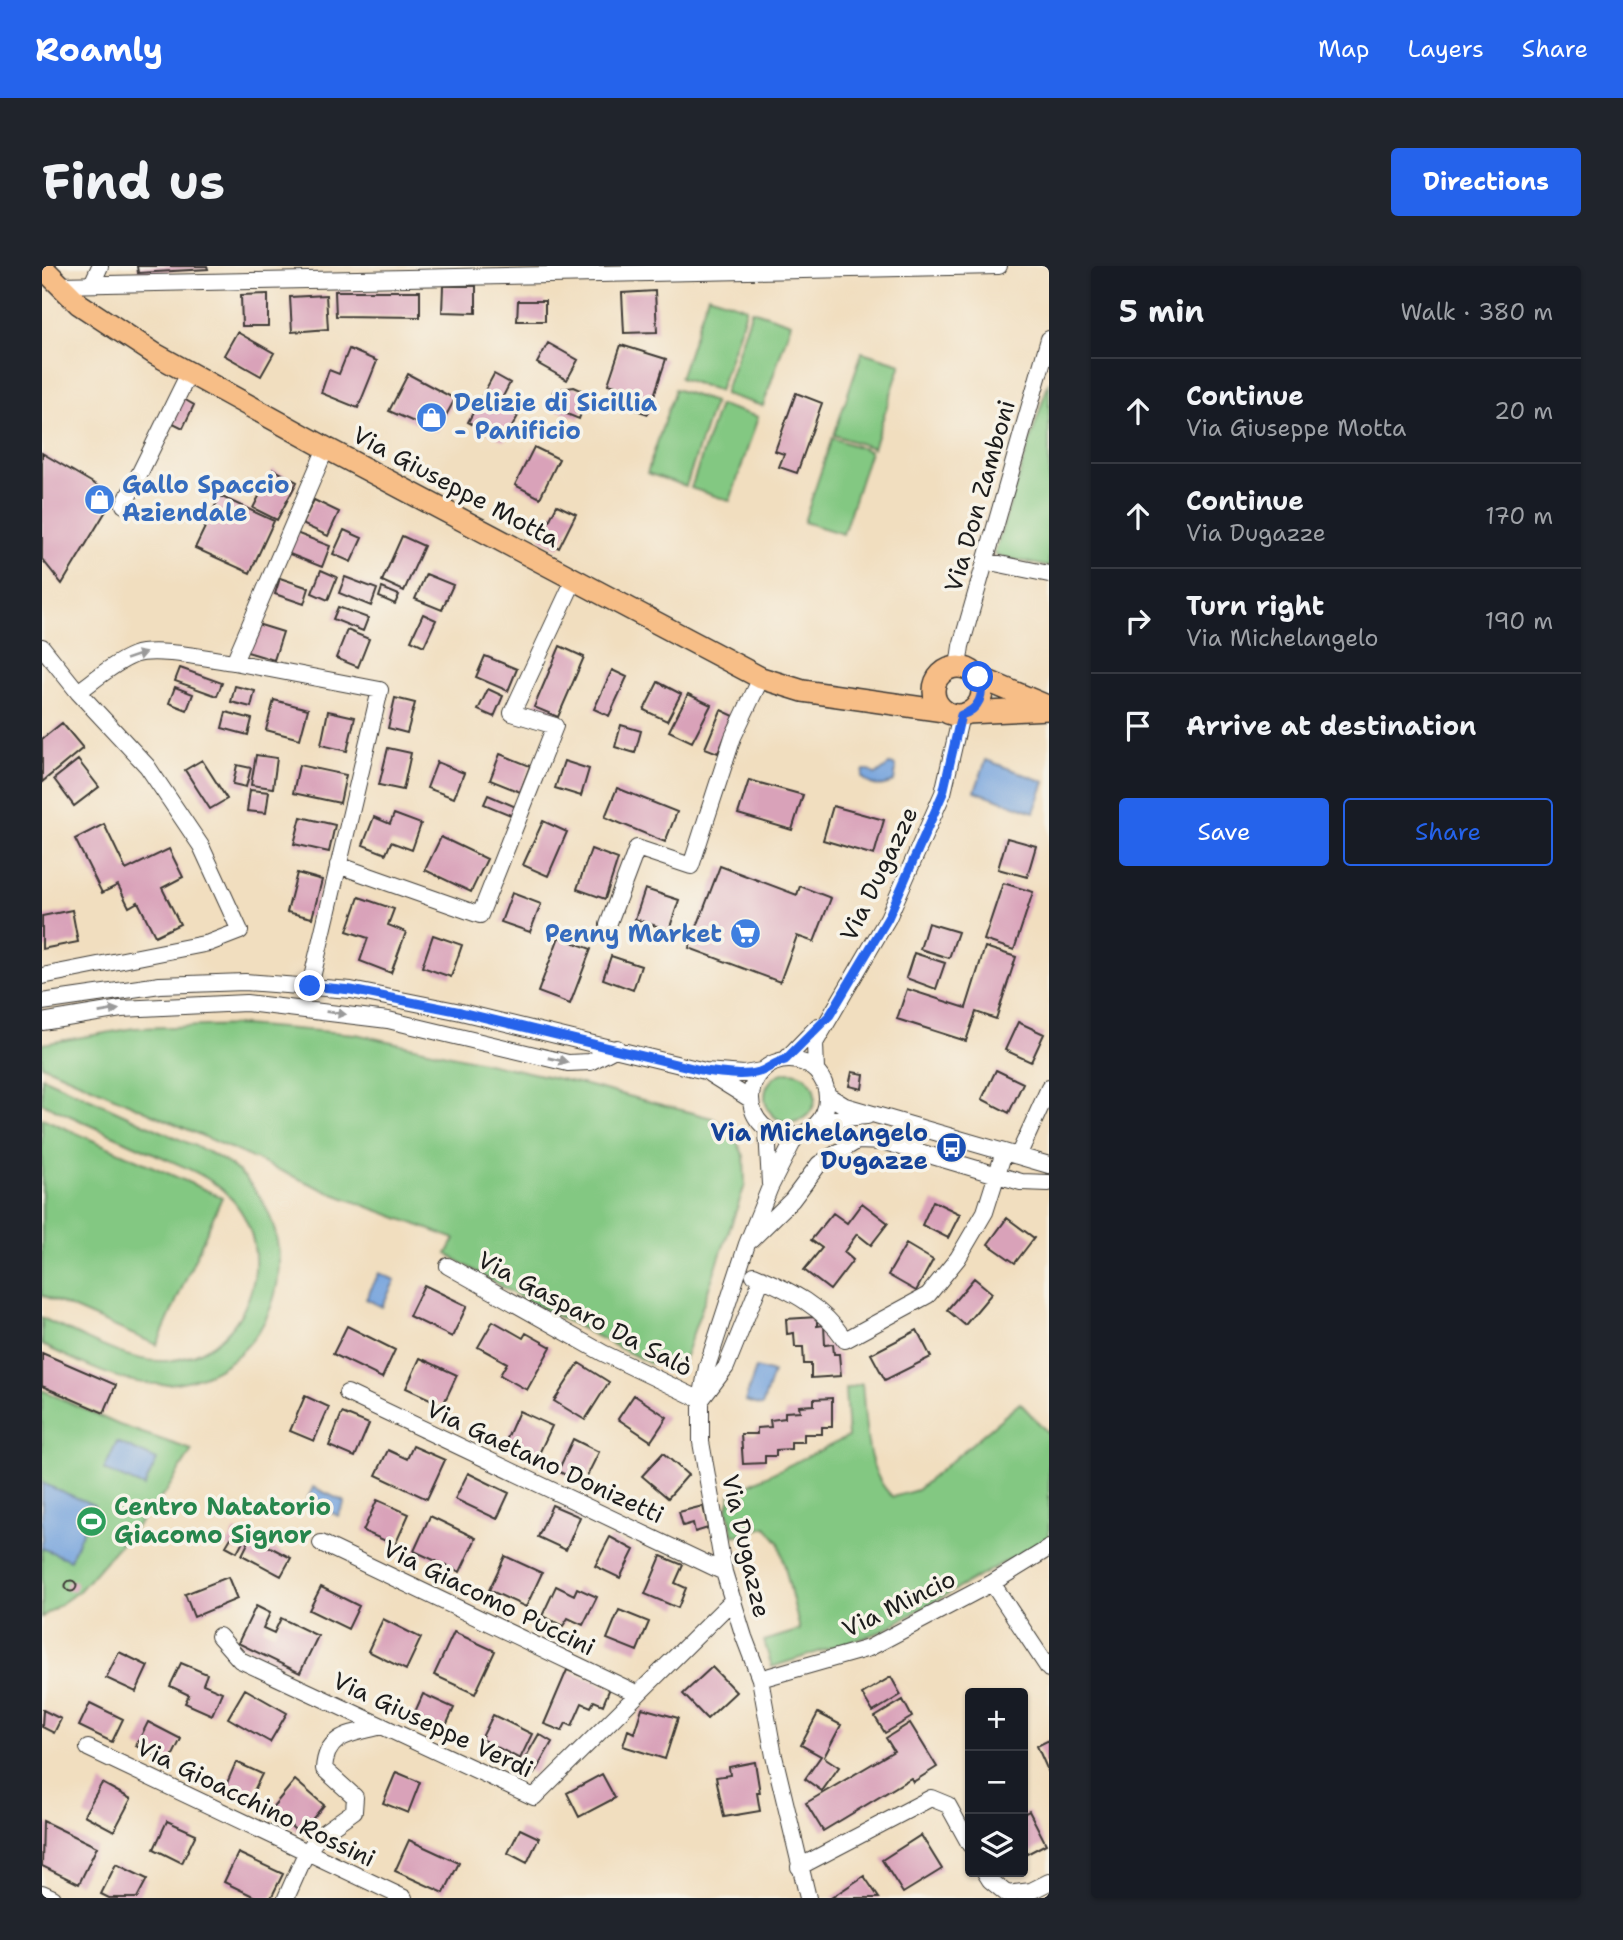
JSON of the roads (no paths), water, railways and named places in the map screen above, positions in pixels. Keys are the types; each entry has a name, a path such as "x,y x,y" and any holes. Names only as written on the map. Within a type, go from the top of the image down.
{"main road":[{"name":"Via Giuseppe Motta","path":"42,267 79,304 155,354 326,448 761,678 803,691 955,713 1049,708"},
{"name":"Via Giuseppe Motta","path":"870,701 912,690 947,669 958,667 972,671 978,677 1049,708"},
{"path":"938,676 934,694 938,705 955,713 974,708 981,697 978,677"}],"street":[{"path":"92,284 100,266"},
{"path":"59,285 999,266"},
{"name":"Via Don Zamboni","path":"958,667 961,646 1049,339"},
{"path":"124,505 189,373"},
{"path":"234,662 326,448"},
{"path":"985,561 1049,574"},
{"path":"338,865 480,915 555,726 512,713 574,580"},
{"path":"42,647 78,692 147,766 201,846 240,930 209,943 42,976"},
{"path":"78,692 120,662 136,654 150,652 234,662 380,690 310,986"},
{"path":"608,925 637,848 691,866 733,737 761,678"},
{"name":"Via Dugazze","path":"816,1070 815,1043 888,918 943,793 954,747 955,713"},
{"path":"42,1002 160,985 245,982 310,986 351,990 461,1012 705,1071 744,1074 761,1071 785,1060 807,1064 816,1070 826,1086 825,1113 814,1128 796,1136 776,1135 758,1122 750,1099 755,1080 761,1071"},
{"path":"42,1022 121,1009 246,1003 388,1020 568,1063 590,1062 617,1048"},
{"name":"Via Dugazze","path":"785,1060 830,1015"},
{"path":"705,1071 750,1099"},
{"path":"739,1269 790,1290 815,1305 845,1340 928,1295 958,1258 985,1212 996,1174 1011,1154 1049,1088"},
{"path":"827,1095 845,1106 1049,1165"},
{"path":"820,1120 876,1115"},
{"name":"Via Dugazze","path":"767,1130 770,1186"},
{"name":"Via Dugazze","path":"796,1136 770,1186 747,1244 707,1367 701,1400 701,1443 724,1572 760,1679 774,1756 808,1898"},
{"name":"Via Dugazze","path":"747,1244 792,1200 819,1164 857,1141 886,1142 1021,1182 1049,1183"},
{"name":"Via Gasparo Da Salò","path":"448,1266 603,1353 701,1400"},
{"path":"701,1400 726,1367 762,1278"},
{"name":"Via Gaetano Donizetti","path":"347,1393 724,1572"},
{"name":"Via Giacomo Puccini","path":"321,1543 638,1694"},
{"name":"Via Mincio","path":"760,1679 869,1648 992,1583 1049,1548"},
{"path":"992,1583 1049,1669"},
{"name":"Via Giuseppe Verdi","path":"219,1636 240,1660 534,1797 733,1600"},
{"path":"286,1898 306,1853 320,1835 354,1811 355,1797 324,1769 325,1753 335,1740 382,1726"},
{"name":"Via Gioacchino Rossini","path":"88,1748 404,1898"},
{"path":"799,1867 931,1798 948,1805 965,1836"},
{"path":"988,1877 1007,1894 1031,1891 1049,1882"},
{"path":"42,1893 53,1898"}],"water":[{"path":"986,760 1045,782 1034,812 975,791"},
{"path":"890,764 896,769 894,782 876,786 862,777 864,770 876,775"},
{"path":"379,1273 395,1280 382,1307 366,1299"},
{"path":"756,1368 773,1373 762,1406 745,1401"},
{"path":"117,1442 157,1460 144,1487 104,1470"},
{"path":"42,1483 94,1505 70,1560 42,1548"},
{"path":"313,1487 345,1502 338,1516 307,1500"}],"place":[{"name":"Delizie di Sicillia - Panificio","path":"431,417"},
{"name":"Gallo Spaccio Aziendale","path":"99,499"},
{"name":"Penny Market","path":"745,934"},
{"name":"Via Michelangelo Dugazze","path":"951,1147"},
{"name":"Centro Natatorio Giacomo Signor","path":"91,1521"}]}
